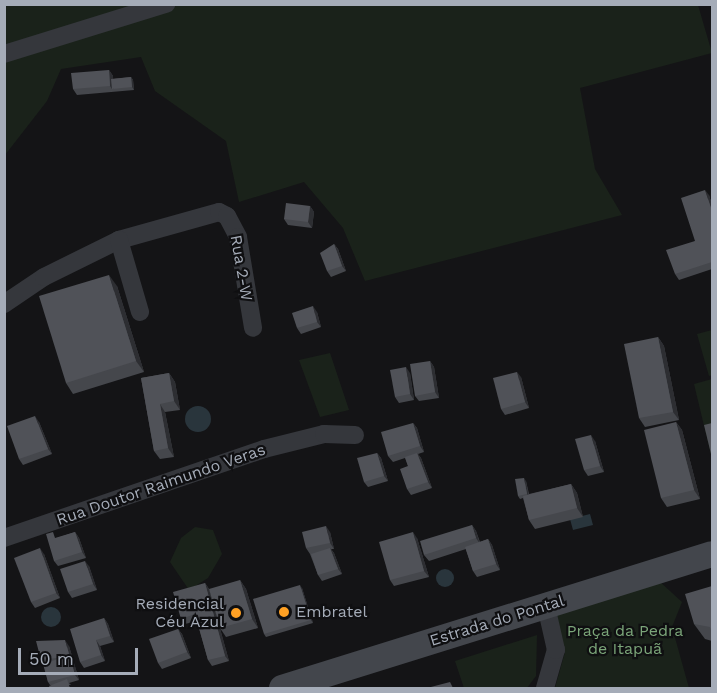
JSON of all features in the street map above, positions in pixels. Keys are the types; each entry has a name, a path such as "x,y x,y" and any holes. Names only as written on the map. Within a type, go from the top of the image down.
{"main road":[{"name":"Estrada do Pontal","path":"282,688 712,554"}],"street":[{"path":"4,54 155,6"},
{"name":"Rua 2-W","path":"4,304 44,277 119,240 219,212 227,216 238,237 253,328"},
{"path":"119,240 141,312"},
{"name":"Rua Doutor Raimundo Veras","path":"4,538 264,449 324,434 355,435"},
{"path":"546,606 556,650 546,688"}],"green space":[{"path":"5,5 698,5 712,53 580,88 595,169 622,215 365,281 343,228 304,182 239,202 226,141 155,91 141,57 61,69 47,101 5,155"},
{"path":"712,330 712,375 709,376 697,334"},
{"path":"330,353 349,410 320,417 299,360"},
{"path":"712,379 712,459 694,384"},
{"path":"195,527 213,530 222,554 208,578 189,590 170,562 181,538"},
{"name":"Praça da Pedra de Itapuã","path":"659,581 682,602 672,627 689,688 555,688 565,652 554,611"},
{"path":"537,635 536,676 527,688 464,688 455,661"}],"shaded area":[{"path":"198,406 207,410 211,419 207,428 198,432 189,428 185,419 189,410"},
{"path":"590,514 593,525 573,530 570,519"},
{"path":"445,569 451,572 454,578 451,584 445,587 439,584 436,578 439,572"},
{"path":"51,607 58,610 61,617 58,624 51,627 44,624 41,617 44,610"}],"building":[{"path":"109,70 110,86 73,89 71,73"},
{"path":"131,77 132,87 112,89 111,79"},
{"path":"705,190 712,211 712,262 675,274 666,250 695,241 681,198"},
{"path":"286,203 310,206 308,222 284,219"},
{"path":"334,244 342,266 327,271 320,253"},
{"path":"109,275 136,361 66,383 39,296"},
{"path":"313,306 317,322 297,328 292,313"},
{"path":"658,337 673,412 639,418 624,344"},
{"path":"430,361 435,392 415,396 410,364"},
{"path":"406,367 410,394 395,397 390,370"},
{"path":"517,372 525,402 501,409 493,378"},
{"path":"169,373 174,401 160,404 168,448 154,451 141,378"},
{"path":"35,416 48,449 19,459 7,426"},
{"path":"676,422 694,490 661,498 644,430"},
{"path":"413,423 420,446 388,456 381,432"},
{"path":"712,423 712,458 704,425"},
{"path":"591,435 600,466 584,470 575,439"},
{"path":"377,453 384,476 364,482 357,458"},
{"path":"417,453 428,482 407,489 400,469 408,466 405,457"},
{"path":"524,478 527,494 518,496 515,479"},
{"path":"571,484 577,508 529,520 523,496"},
{"path":"472,525 476,538 424,555 420,541"},
{"path":"326,526 330,543 306,548 302,532"},
{"path":"53,532 55,538 75,532 82,552 54,561 46,534"},
{"path":"413,532 424,571 390,580 379,542"},
{"path":"488,539 496,564 473,571 465,547"},
{"path":"40,548 56,593 31,602 14,558"},
{"path":"330,548 338,569 318,575 311,554"},
{"path":"85,561 93,584 68,592 60,569"},
{"name":"Residencial Céu Azul","path":"240,580 252,619 220,628 209,589"},
{"path":"205,583 225,656 208,660 195,614 181,619 173,592"},
{"name":"Embratel","path":"300,585 311,620 264,634 253,599"},
{"path":"712,586 712,634 710,627 694,624 685,594"},
{"path":"104,618 110,636 96,640 101,655 80,662 70,629"},
{"path":"178,629 187,652 158,663 149,639"},
{"path":"65,640 75,675 48,682 43,664 64,657 41,660 36,641"},
{"path":"67,679 70,688 50,688 49,686"},
{"path":"450,682 453,688 427,688"}],"place":[{"name":"Embratel","path":"284,612"},
{"name":"Residencial Céu Azul","path":"236,613"}]}
